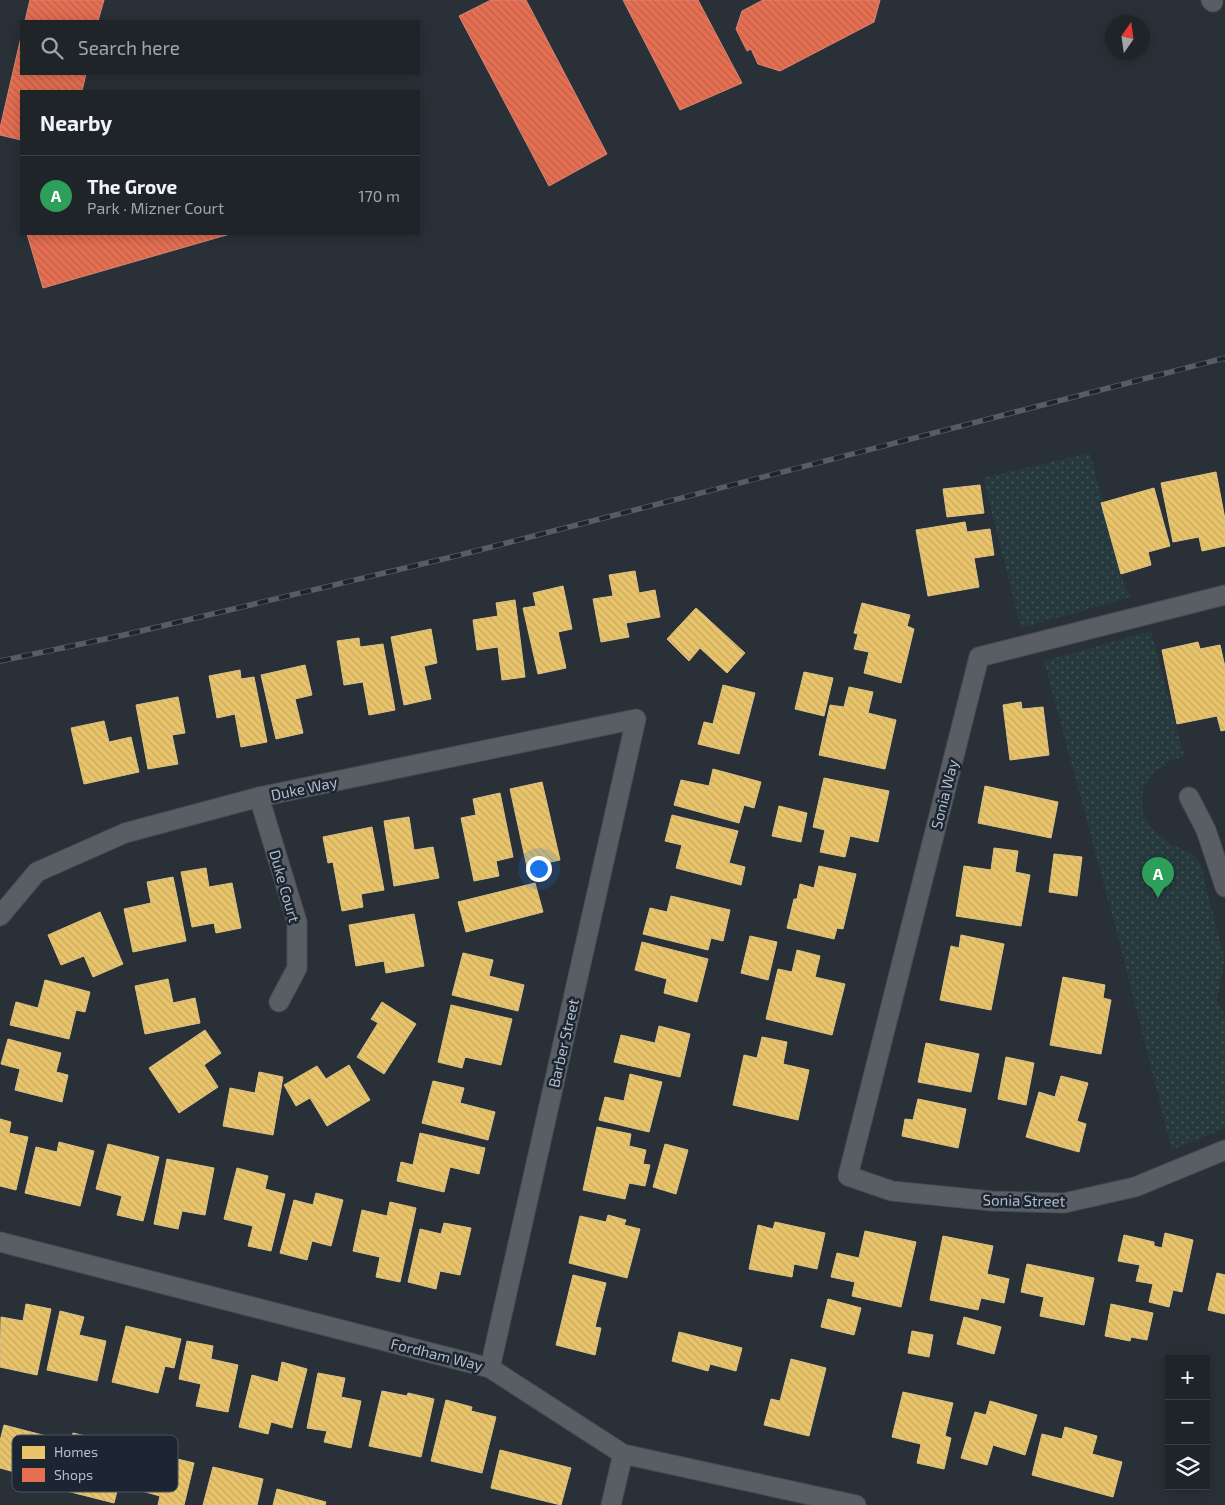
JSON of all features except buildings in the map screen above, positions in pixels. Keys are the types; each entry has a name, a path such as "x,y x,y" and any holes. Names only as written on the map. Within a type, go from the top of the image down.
{"street":[{"name":"Sonia Way","path":"848,1176 979,658 1225,596"},
{"name":"Duke Way","path":"0,916 37,872 125,833 259,797 636,718"},
{"name":"Barber Street","path":"490,1368 636,718"},
{"name":"Duke Court","path":"259,797 297,922 297,968 279,1002"},
{"path":"1189,797 1206,830 1225,886"},
{"name":"Sonia Street","path":"848,1176 892,1191 992,1201 1064,1203 1135,1187 1225,1150"},
{"name":"Fordham Way","path":"0,1242 490,1368 623,1454 856,1505"},
{"path":"611,1505 623,1454"}],"green space":[{"path":"1090,453 1124,585 1131,597 1021,628 983,478"},
{"path":"1151,631 1184,756 1170,761 1152,774 1143,790 1142,811 1153,830 1172,845 1193,854 1200,863 1225,961 1217,1000 1225,1016 1225,1128 1172,1150 1121,948 1044,661"}],"railway":[{"path":"0,661 124,635 460,555 1225,358"}],"place":[{"name":"The Grove","path":"1158,898"}]}
